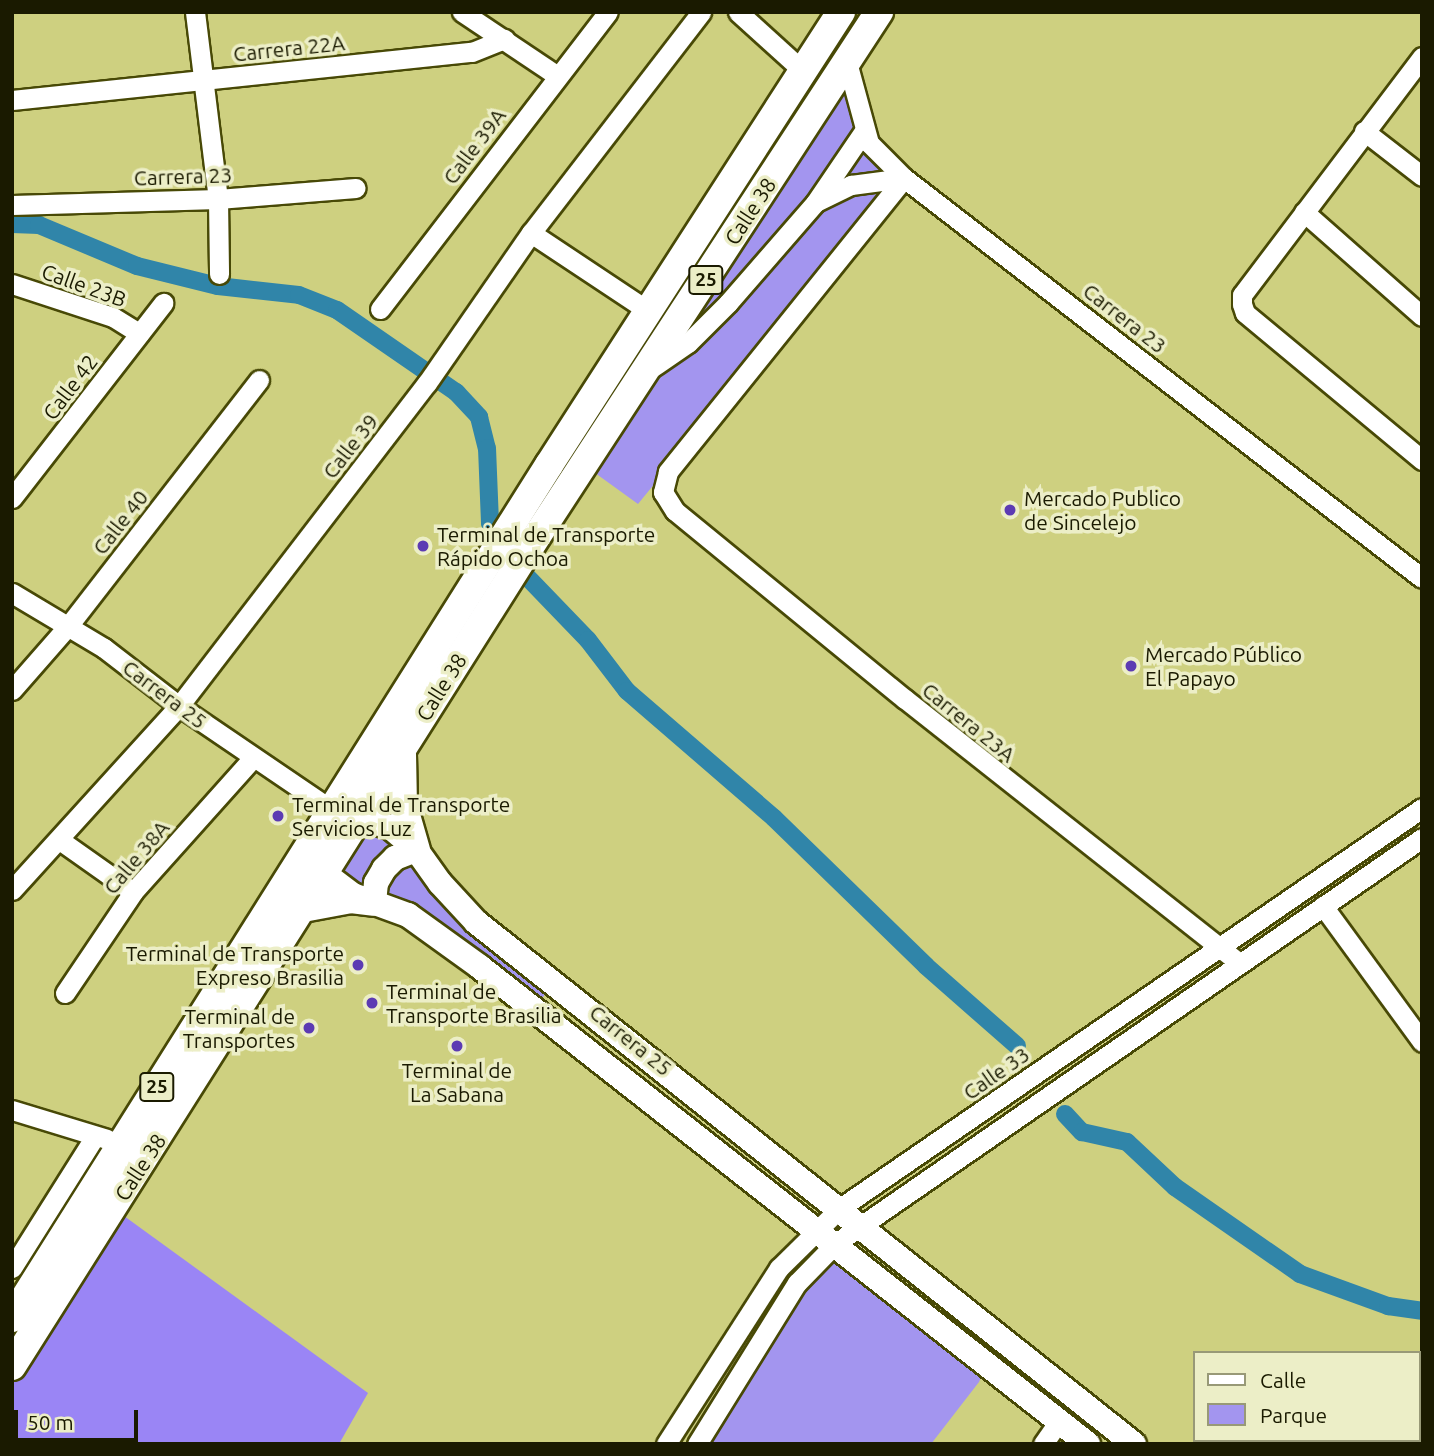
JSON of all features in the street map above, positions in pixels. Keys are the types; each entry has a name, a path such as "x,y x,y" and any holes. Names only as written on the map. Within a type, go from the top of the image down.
{"highway":[{"name":"Calle 38","path":"12,1318 108,1140 332,810 498,573 650,312 841,12"},
{"name":"Calle 38","path":"519,540 646,372 879,12"},
{"name":"Calle 38","path":"12,1366 402,752 498,573"},
{"path":"402,752 403,805 416,850"},
{"path":"303,908 351,899 374,902"}],"main road":[{"name":"Carrera 25","path":"332,810 390,827 416,850 440,883 477,922 1134,1444"},
{"path":"374,902 376,883 384,869 395,858 416,850"},
{"name":"Carrera 25","path":"301,857 326,872 353,895 408,915 471,961 827,1236 1088,1444"}],"street":[{"path":"195,12 218,199 219,274"},
{"path":"462,12 556,75"},
{"name":"Calle 39A","path":"380,309 556,75 608,12"},
{"name":"Calle 39","path":"12,890 61,841 179,706 433,375 531,233 701,12"},
{"path":"738,12 803,71"},
{"name":"Carrera 22A","path":"12,100 472,52 505,39"},
{"path":"1418,451 1245,313 1242,295 1422,57"},
{"name":"Carrera 23","path":"847,62 864,131 877,152 904,178 1422,578"},
{"path":"646,372 688,343 728,303 815,203 864,131"},
{"path":"1364,131 1422,176"},
{"path":"815,203 851,185 904,178"},
{"name":"Carrera 23A","path":"904,178 668,472 663,492 675,511 1031,801 1220,945 1239,963"},
{"name":"Carrera 23","path":"12,205 218,199 356,188"},
{"path":"1304,212 1422,316"},
{"path":"531,233 650,312"},
{"name":"Calle 23B","path":"12,284 113,317 139,332"},
{"name":"Calle 42","path":"12,498 163,303"},
{"name":"Calle 40","path":"12,690 69,625 259,380"},
{"name":"Carrera 25","path":"12,593 69,625 179,706 332,810"},
{"name":"Calle 38A","path":"65,993 133,892 253,758"},
{"name":"Calle 33","path":"697,1444 827,1236 840,1208 1422,808"},
{"name":"Calle 33","path":"666,1444 737,1327 779,1268 827,1236 858,1225 1422,838"},
{"path":"61,841 133,892"},
{"path":"1324,906 1422,1042"},
{"path":"12,1110 108,1140 12,1268"},
{"path":"1043,1444 1059,1421"}],"green space":[{"path":"847,62 864,131 904,178 638,504 584,465"},
{"path":"365,810 556,980 533,1010 326,872"},
{"path":"836,1243 987,1363 979,1382 931,1444 697,1444"}],"shaded area":[{"path":"113,1208 368,1393 339,1444 12,1444 12,1366"}],"waterway":[{"path":"12,224 39,225 137,266 218,286 299,295 337,310 456,392 479,417 487,448 490,523 508,557 588,640 627,691 774,818 926,966 1017,1046"},
{"path":"1065,1114 1082,1132 1127,1142 1175,1187 1300,1274 1388,1306 1422,1311"}],"place":[{"name":"Mercado Publico de Sincelejo","path":"1010,510"},
{"name":"Terminal de Transporte Rápido Ochoa","path":"423,546"},
{"name":"Mercado Público El Papayo","path":"1131,666"},
{"name":"Terminal de Transporte Servicios Luz","path":"278,816"},
{"name":"Terminal de Transporte Expreso Brasilia","path":"358,965"},
{"name":"Terminal de Transporte Brasilia","path":"372,1003"},
{"name":"Terminal de Transportes","path":"309,1028"},
{"name":"Terminal de La Sabana","path":"457,1046"}]}
